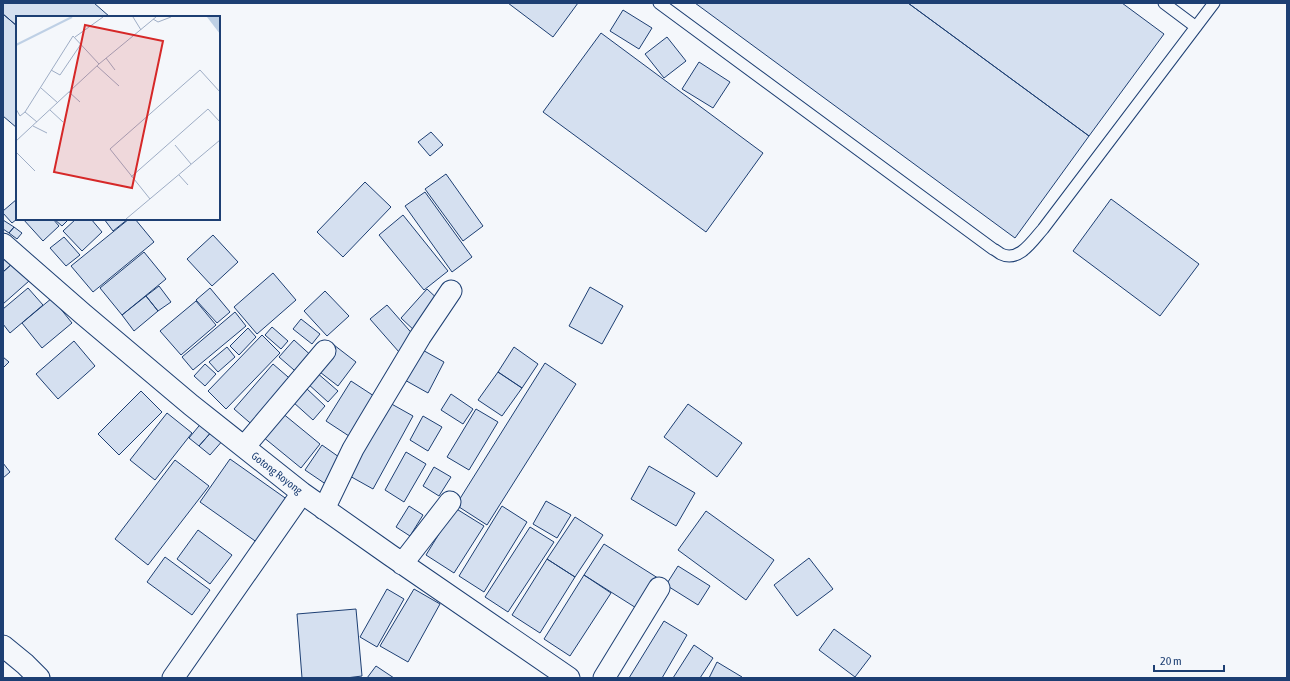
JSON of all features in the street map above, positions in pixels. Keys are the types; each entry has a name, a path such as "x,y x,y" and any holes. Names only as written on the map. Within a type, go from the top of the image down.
{"street":[{"name":"Gotong Royong","path":"3,244 191,405 302,493 402,564 569,678"},
{"path":"324,509 366,427 420,337 451,291"},
{"path":"244,447 324,351"},
{"path":"173,678 302,493"},
{"path":"402,564 450,502"},
{"path":"604,678 659,588"},
{"path":"3,646 39,678"}],"lane":[{"path":"659,3 993,249 1002,255 1008,256 1023,252 1043,229 1214,3"},
{"path":"1164,3 1196,27"}],"building":[{"path":"3,3 94,3 109,16 16,16 16,25 3,14"},
{"path":"508,3 578,3 553,37"},
{"path":"695,3 908,3 1089,136 1015,238"},
{"path":"908,3 1122,3 1164,34 1089,136"},
{"path":"623,10 652,28 639,49 610,31"},
{"path":"3,14 16,25 16,127 3,116"},
{"path":"601,33 763,153 706,232 543,112"},
{"path":"667,37 686,61 664,78 645,54"},
{"path":"699,62 730,82 713,108 682,89"},
{"path":"431,132 443,145 430,156 418,142"},
{"path":"446,174 483,226 463,241 425,189"},
{"path":"365,182 391,207 343,257 317,232"},
{"path":"425,192 472,257 452,272 405,206"},
{"path":"1111,199 1199,264 1160,316 1073,251"},
{"path":"16,200 16,220 12,223 3,211"},
{"path":"403,215 448,271 424,290 379,235"},
{"path":"3,220 14,227 9,233 3,229"},
{"path":"24,220 54,220 59,226 43,241"},
{"path":"55,220 68,220 62,226"},
{"path":"75,220 92,220 102,232 82,251 63,231"},
{"path":"105,220 127,220 113,231"},
{"path":"128,220 136,220 154,242 93,292 71,266"},
{"path":"14,227 22,233 17,239 9,233"},
{"path":"213,235 238,262 212,286 187,259"},
{"path":"64,237 80,255 66,266 50,248"},
{"path":"3,251 13,263 3,272"},
{"path":"144,252 166,279 122,315 100,288"},
{"path":"13,263 29,281 3,304 3,272"},
{"path":"273,273 296,300 257,334 234,307"},
{"path":"159,286 171,302 158,311 146,296"},
{"path":"590,287 623,306 602,344 569,326"},
{"path":"28,288 43,305 10,333 3,324 3,309"},
{"path":"210,288 230,312 217,323 196,300"},
{"path":"427,289 442,303 416,332 401,318"},
{"path":"325,291 349,316 327,336 304,311"},
{"path":"146,296 158,311 134,331 122,315"},
{"path":"52,298 72,323 42,348 22,323"},
{"path":"196,301 216,325 181,355 160,331"},
{"path":"387,305 416,338 399,352 370,319"},
{"path":"235,312 246,326 193,370 182,357"},
{"path":"301,319 320,334 312,344 293,329"},
{"path":"272,327 288,341 281,349 265,335"},
{"path":"248,328 256,337 239,355 230,346"},
{"path":"262,335 280,353 226,409 208,391"},
{"path":"294,340 315,359 301,376 279,357"},
{"path":"74,341 95,366 58,399 36,374"},
{"path":"334,345 356,362 338,386 316,369"},
{"path":"227,347 235,357 218,372 209,362"},
{"path":"514,347 538,364 522,388 498,372"},
{"path":"419,348 444,362 428,393 403,379"},
{"path":"3,357 9,362 3,368"},
{"path":"545,363 576,384 487,525 456,505"},
{"path":"205,364 216,374 205,386 194,376"},
{"path":"273,364 295,383 256,428 234,409"},
{"path":"316,372 338,391 328,402 307,383"},
{"path":"498,372 522,388 502,416 478,400"},
{"path":"351,381 377,398 352,438 326,421"},
{"path":"306,388 325,406 313,420 293,402"},
{"path":"141,391 162,412 119,455 98,434"},
{"path":"451,394 473,409 463,424 441,410"},
{"path":"388,402 413,416 373,489 348,475"},
{"path":"688,404 742,443 717,477 664,437"},
{"path":"276,408 320,444 301,468 257,432"},
{"path":"476,409 498,422 469,470 447,457"},
{"path":"167,413 192,433 155,480 130,460"},
{"path":"423,416 442,427 428,451 410,440"},
{"path":"203,421 213,430 199,446 189,438"},
{"path":"213,430 224,439 210,455 199,446"},
{"path":"322,445 346,462 330,487 305,470"},
{"path":"406,452 426,464 404,502 385,490"},
{"path":"230,459 288,500 258,543 200,502"},
{"path":"175,460 209,486 148,565 115,539"},
{"path":"3,463 10,472 3,478"},
{"path":"649,466 695,493 676,526 631,499"},
{"path":"434,467 451,477 439,496 423,486"},
{"path":"546,501 571,515 557,538 533,524"},
{"path":"409,506 423,515 410,536 396,527"},
{"path":"502,506 527,522 484,592 459,576"},
{"path":"455,508 484,526 454,573 426,555"},
{"path":"706,511 774,560 746,600 678,550"},
{"path":"575,517 603,535 575,577 547,559"},
{"path":"530,527 554,542 508,612 485,597"},
{"path":"198,530 232,555 210,584 177,559"},
{"path":"604,544 661,580 641,611 584,575"},
{"path":"165,557 210,590 192,615 147,582"},
{"path":"809,558 833,589 797,616 774,585"},
{"path":"547,559 575,577 540,633 512,615"},
{"path":"678,566 710,586 698,605 666,585"},
{"path":"584,575 611,593 570,656 544,639"},
{"path":"387,589 404,599 377,647 360,637"},
{"path":"414,589 440,604 408,662 380,646"},
{"path":"356,609 362,676 346,678 302,678 297,614"},
{"path":"664,621 687,635 662,678 629,678"},
{"path":"834,629 871,656 855,677 819,650"},
{"path":"694,645 713,658 700,678 673,678"},
{"path":"717,662 742,677 742,678 709,678"},
{"path":"376,666 394,678 367,678"}]}
